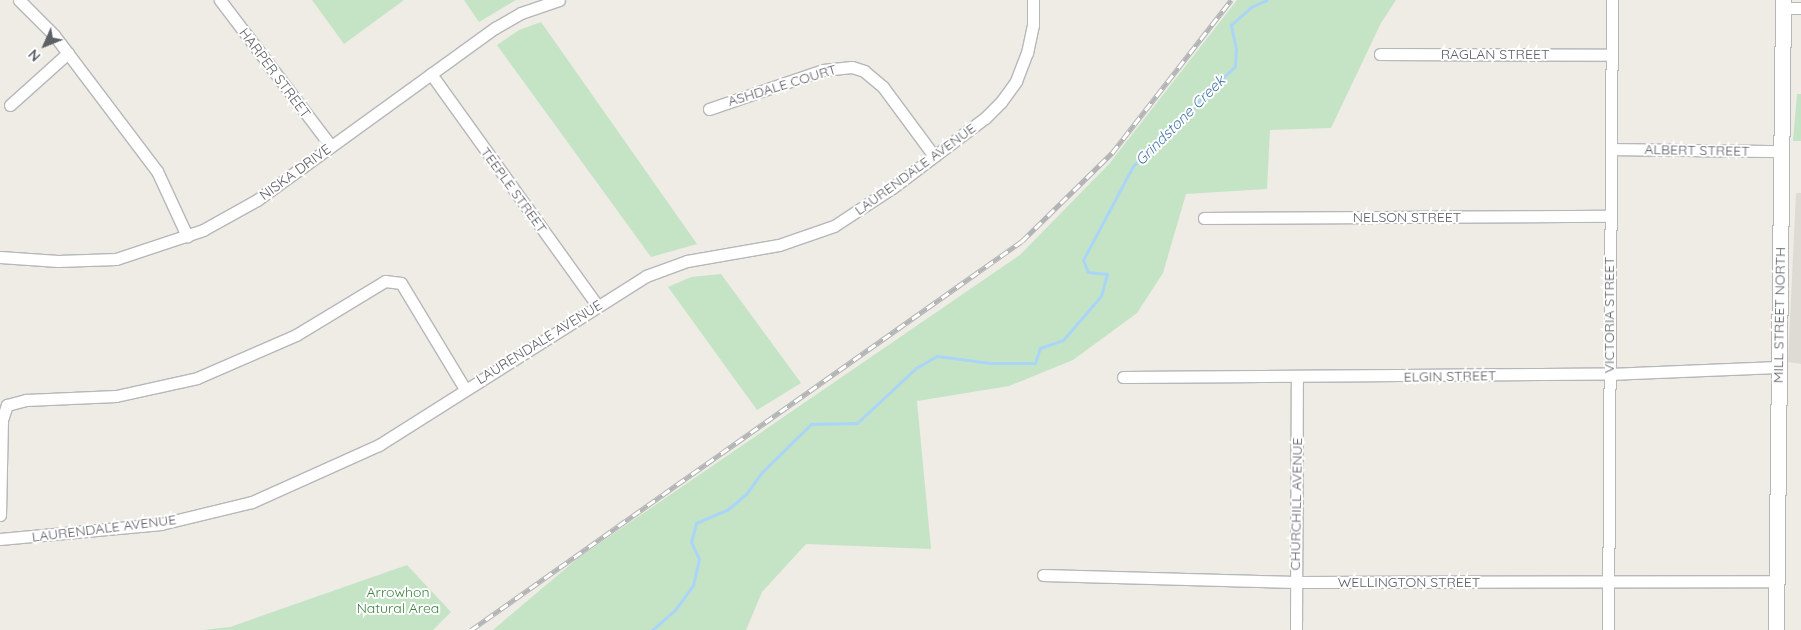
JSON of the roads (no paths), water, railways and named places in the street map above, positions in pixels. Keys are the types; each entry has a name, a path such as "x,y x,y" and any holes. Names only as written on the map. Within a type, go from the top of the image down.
{"main road":[{"name":"MILL STREET NORTH","path":"1776,630 1783,4"}],"street":[{"path":"19,0 44,24 68,53 157,171 187,236"},
{"name":"HARPER STREET","path":"220,0 331,146"},
{"name":"NISKA DRIVE","path":"0,257 58,262 116,259 187,236 236,213 508,19 559,0"},
{"name":"LAURENDALE AVENUE","path":"0,539 69,535 161,524 252,502 379,445 597,305 646,276 673,264 779,245 818,233 855,214 985,118 1001,102 1016,81 1027,53 1033,25 1033,0"},
{"name":"VICTORIA STREET","path":"1608,630 1608,374 1612,149 1612,0"},
{"path":"1783,4 1801,8"},
{"path":"10,105 68,53"},
{"name":"RAGLAN STREET","path":"1380,54 1611,55"},
{"name":"ASHDALE COURT","path":"709,109 823,70 852,67 873,78 883,87 934,156"},
{"name":"TEEPLE STREET","path":"431,74 597,305"},
{"name":"ALBERT STREET","path":"1612,149 1782,151"},
{"name":"NELSON STREET","path":"1204,218 1610,216"},
{"path":"0,515 2,420 7,404 26,400 116,396 197,378 296,336 385,281 401,283 465,389"},
{"name":"ELGIN STREET","path":"1123,377 1608,374 1778,367"},
{"name":"CHURCHILL AVENUE","path":"1296,630 1297,377"},
{"name":"WELLINGTON STREET","path":"1043,575 1295,582 1776,581"}],"waterway":[{"name":"Grindstone Creek","path":"652,630 675,610 693,585 699,559 691,542 696,523 727,510 746,494 762,472 811,424 857,423 916,368 937,356 991,363 1035,363 1040,348 1063,340 1101,296 1107,274 1088,272 1083,260 1133,166 1235,66 1236,49 1231,25 1251,7 1267,0"}],"railway":[{"path":"471,630 1022,241 1112,153 1231,0"}],"park label":[{"name":"Arrowhon Natural Area","path":"398,600"}]}
